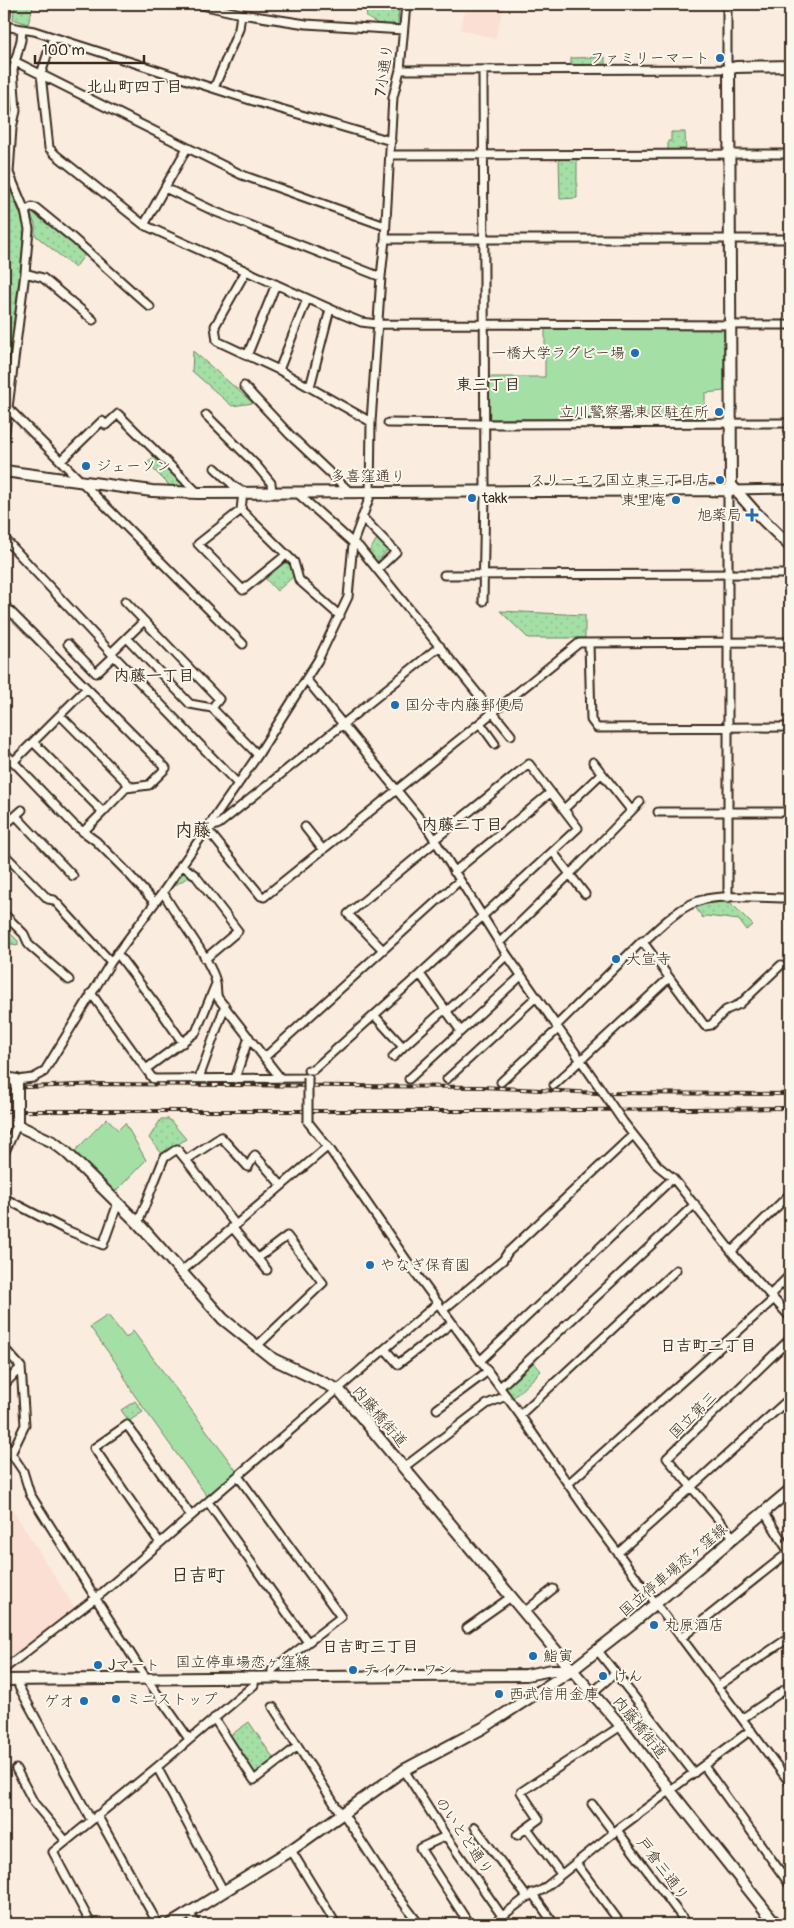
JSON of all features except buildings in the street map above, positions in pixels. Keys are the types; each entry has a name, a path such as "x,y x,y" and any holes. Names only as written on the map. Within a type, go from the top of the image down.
{"main road":[{"path":"4,15 5,4"},
{"path":"790,66 736,66 729,69 731,490 790,546"},
{"name":"多喜窪通り","path":"4,471 152,491 198,493 731,490"},
{"path":"4,1078 17,1082 17,1122"},
{"name":"内藤橋街道","path":"17,1122 53,1142 66,1152 138,1224 223,1319 273,1359 339,1390 592,1694 621,1726 776,1924"},
{"name":"国立停車場恋ヶ窪線","path":"171,1924 291,1850 404,1770 483,1728 572,1670 656,1604 790,1490"},
{"name":"国立停車場恋ヶ窪線","path":"4,1680 526,1675 552,1670 572,1670"},
{"path":"526,1675 534,1684 532,1697"}],"street":[{"path":"197,4 241,14 306,24 403,30"},
{"name":"7小通り","path":"17,1082 44,1072 117,953 163,892 258,755 318,660 348,596 352,543 370,491 371,422 385,239 393,97 400,70 406,4"},
{"path":"400,70 729,69 727,62 727,4"},
{"path":"214,88 239,29 241,14"},
{"path":"4,26 53,37 391,141"},
{"path":"4,439 26,273 29,229 25,211 9,173 12,128 16,111 12,74 22,29"},
{"path":"53,37 41,74 49,148 86,180 144,225 361,322 377,324 790,325"},
{"path":"14,61 242,175 385,226"},
{"path":"483,70 485,324 483,601"},
{"path":"144,225 186,148"},
{"path":"390,155 790,154"},
{"path":"165,188 216,212 381,277"},
{"path":"25,211 36,208 74,239 150,307"},
{"path":"385,239 790,239"},
{"path":"246,271 215,326 217,341 279,370 371,422"},
{"path":"26,273 43,278 93,320"},
{"path":"247,356 276,284"},
{"path":"279,370 307,299"},
{"path":"310,387 330,309"},
{"path":"244,386 290,435 349,491"},
{"path":"8,408 243,644"},
{"path":"61,461 102,421 106,425 118,414 198,493"},
{"path":"206,416 258,466 271,482 272,492"},
{"path":"388,423 790,423"},
{"path":"215,468 243,492 241,510 198,544 217,566 243,590 286,555"},
{"path":"728,898 727,574 731,490 790,489"},
{"path":"296,492 352,543 359,547 511,735"},
{"path":"241,510 294,562 299,580 340,616"},
{"path":"362,517 396,552 378,569"},
{"path":"4,538 112,654 238,784"},
{"path":"444,575 790,574"},
{"path":"125,601 219,699 212,708"},
{"path":"4,605 166,768 149,785 126,788 82,832"},
{"path":"68,644 96,674 112,654 144,621"},
{"path":"127,638 190,704 212,708 258,755"},
{"path":"440,646 218,824 207,829 261,896 264,896 323,850 579,643 790,642"},
{"path":"589,643 591,720 597,728 790,727"},
{"path":"306,679 426,826 459,881 535,998 633,1135 658,1166 673,1178 732,1251 790,1317"},
{"path":"13,762 86,689"},
{"path":"61,716 131,787"},
{"path":"480,723 495,744"},
{"path":"34,743 103,812"},
{"path":"4,752 82,832 96,841 155,903"},
{"path":"593,762 632,810"},
{"path":"308,1070 313,1070 483,918 578,828 529,764 348,914 382,950"},
{"path":"564,809 602,774"},
{"path":"454,872 550,793"},
{"path":"499,942 570,874 640,802"},
{"path":"4,823 5,825 22,810"},
{"path":"658,812 790,812"},
{"path":"16,816 73,876"},
{"path":"305,827 323,850"},
{"path":"553,852 585,894"},
{"path":"4,854 48,899 54,900 111,962"},
{"path":"181,865 195,875 238,931 205,958"},
{"path":"265,1056 459,881"},
{"path":"163,892 173,911 181,920 205,958 216,983 216,992 281,1078"},
{"path":"781,965 740,1004 726,1010 711,1026 705,1026 643,942 684,908 701,900 790,898"},
{"path":"4,914 24,934 29,945 69,980"},
{"path":"501,1082 642,941"},
{"path":"117,953 182,1043"},
{"path":"393,1057 507,955"},
{"path":"420,974 460,1030"},
{"path":"409,1079 460,1030 521,976"},
{"path":"554,1085 670,978"},
{"path":"146,1069 196,1032 216,983"},
{"path":"91,993 153,1079 308,1078 308,1122 328,1147 618,1553 790,1783"},
{"path":"447,1079 535,998"},
{"path":"199,1078 225,1006"},
{"path":"374,1015 403,1047"},
{"path":"235,1079 249,1037"},
{"path":"4,1154 17,1122"},
{"path":"443,1310 503,1260 508,1252 633,1135"},
{"path":"186,1160 221,1137 248,1167 255,1155 281,1186"},
{"path":"182,1271 233,1225 328,1147"},
{"path":"138,1224 164,1158 177,1149 267,1270"},
{"path":"481,1360 673,1178"},
{"path":"732,1251 790,1194"},
{"path":"4,1198 64,1229 103,1245 118,1204"},
{"path":"500,1387 695,1204"},
{"path":"257,1346 323,1283 287,1236 258,1258"},
{"path":"520,1415 676,1270"},
{"path":"568,1484 772,1297 790,1276"},
{"path":"4,1669 96,1598 438,1303"},
{"path":"385,1349 398,1364 452,1323"},
{"name":"国立第三","path":"734,1538 667,1458 790,1339"},
{"path":"4,1348 21,1367 25,1425 11,1454"},
{"path":"4,1385 21,1367"},
{"path":"438,1409 488,1371"},
{"path":"403,1468 487,1404 506,1396"},
{"path":"618,1553 790,1398"},
{"path":"160,1543 94,1448 128,1425 192,1516"},
{"path":"5,1448 23,1471 30,1494 146,1678 189,1739"},
{"path":"238,1476 341,1617 307,1641 272,1670 272,1677"},
{"path":"208,1502 307,1641"},
{"path":"681,1638 790,1553 764,1512"},
{"path":"782,1541 790,1536"},
{"path":"524,1612 553,1589"},
{"path":"467,1628 511,1597"},
{"path":"718,1686 790,1637"},
{"path":"598,1651 694,1773"},
{"path":"592,1694 615,1673"},
{"path":"91,1924 53,1852 254,1685 255,1677"},
{"path":"18,1680 19,1687 94,1818 158,1924"},
{"path":"743,1718 790,1686"},
{"path":"273,1707 389,1884 419,1924"},
{"path":"214,1718 254,1780 298,1746"},
{"path":"517,1834 539,1819 521,1792 621,1726"},
{"path":"492,1924 529,1895 542,1890 615,1831 751,1730"},
{"path":"704,1766 790,1885"},
{"path":"157,1767 224,1892"},
{"path":"16,1769 34,1803 66,1841"},
{"name":"のいとど通り","path":"404,1770 446,1836 509,1924"},
{"name":"戸倉三通り","path":"592,1804 687,1924"},
{"path":"474,1827 552,1922 544,1924"},
{"path":"527,1828 562,1874"},
{"path":"446,1836 420,1848 469,1924"},
{"path":"291,1850 336,1924"},
{"path":"576,1863 621,1924"},
{"path":"189,1913 196,1924"}],"shaded area":[{"path":"467,4 505,4 495,39 460,29"},
{"path":"11,1507 74,1607 4,1663 4,1524"}],"green space":[{"path":"15,4 34,4 28,24 13,19"},
{"path":"368,4 399,4 398,23 395,26 380,25 366,17"},
{"path":"605,57 605,65 573,67 571,65 571,58"},
{"path":"671,132 685,132 686,153 668,153 668,141 671,141"},
{"path":"559,158 577,158 577,198 560,199"},
{"path":"7,182 25,226 7,383 4,381"},
{"path":"33,213 85,254 75,268 35,235 35,224 31,215"},
{"name":"一橋大学ラグビー場","path":"545,328 724,329 724,391 705,393 705,418 488,419 488,377 545,377"},
{"path":"193,351 253,403 232,406 192,371"},
{"path":"156,455 188,485 187,487 170,486 147,463"},
{"path":"378,537 389,548 377,562 369,552"},
{"path":"283,563 287,563 291,567 293,577 277,591 265,578"},
{"path":"500,611 585,615 585,638 528,638"},
{"path":"184,871 190,876 169,889 181,872"},
{"path":"730,902 753,925 746,930 739,920 706,916 703,918 695,907 709,903"},
{"path":"4,927 18,941 18,945 4,943"},
{"path":"107,1118 118,1130 125,1123 146,1160 115,1192 74,1152"},
{"path":"161,1119 169,1119 186,1139 163,1155 149,1138"},
{"path":"108,1315 126,1338 133,1331 238,1473 209,1499 133,1393 119,1367 90,1327"},
{"path":"532,1360 541,1371 512,1399 503,1386"},
{"path":"135,1401 143,1412 129,1421 121,1410"},
{"path":"249,1722 276,1762 255,1777 228,1737"}],"railway":[{"path":"4,1088 101,1084 482,1087 597,1093 790,1094"},
{"path":"4,1111 481,1111 790,1108"}],"place":[{"name":"ファミリーマート","path":"720,58"},
{"name":"一橋大学ラグビー場","path":"635,353"},
{"name":"立川警察署東区駐在所","path":"719,412"},
{"name":"ジェーソン","path":"86,466"},
{"name":"スリーエフ国立東三丁目店","path":"720,480"},
{"name":"takk","path":"472,498"},
{"name":"東里庵","path":"676,500"},
{"name":"旭薬局","path":"752,515"},
{"name":"国分寺内藤郵便局","path":"395,705"},
{"name":"大宣寺","path":"616,959"},
{"name":"やなぎ保育園","path":"370,1265"},
{"name":"丸原酒店","path":"654,1625"},
{"name":"鮨寅","path":"533,1656"},
{"name":"Jマート","path":"98,1665"},
{"name":"テイク・ワン","path":"353,1670"},
{"name":"けん","path":"603,1676"},
{"name":"西武信用金庫","path":"499,1694"},
{"name":"ミニストップ","path":"116,1699"},
{"name":"ゲオ","path":"84,1701"}],"district":[{"name":"北山町四丁目","path":"134,86"},
{"name":"東三丁目","path":"488,384"},
{"name":"内藤一丁目","path":"154,675"},
{"name":"内藤二丁目","path":"462,824"},
{"name":"内藤","path":"193,830"},
{"name":"日吉町二丁目","path":"708,1345"},
{"name":"日吉町","path":"198,1575"},
{"name":"日吉町三丁目","path":"370,1646"}]}
